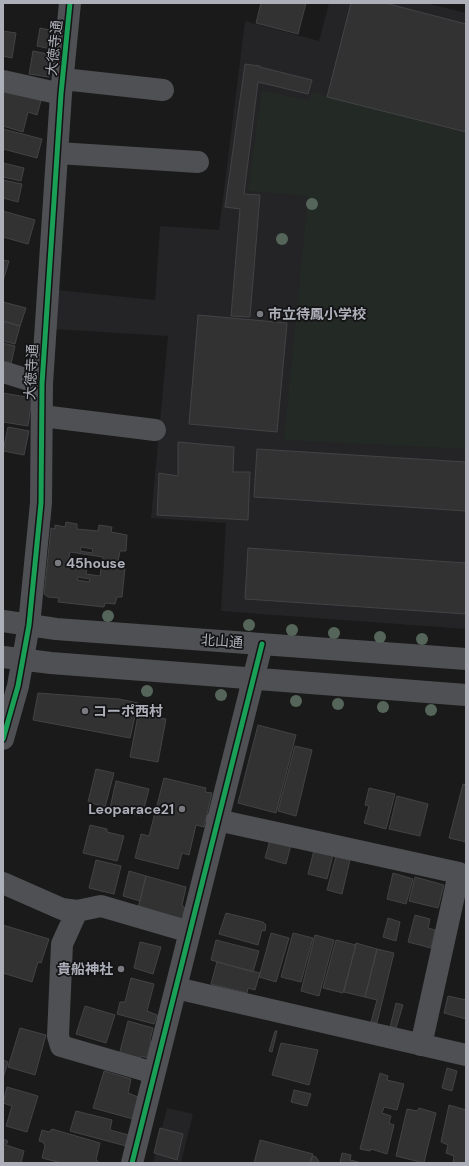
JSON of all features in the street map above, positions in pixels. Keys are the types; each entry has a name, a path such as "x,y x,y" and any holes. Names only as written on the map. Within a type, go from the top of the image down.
{"street":[{"name":"大徳寺通","path":"3,739 18,686 13,659 29,625 41,504 42,384 62,87 70,3"},
{"path":"3,81 62,87 163,90"},
{"path":"58,153 198,162"},
{"path":"3,372 42,384"},
{"path":"42,416 154,430"},
{"name":"北山通","path":"3,621 56,629 466,660"},
{"path":"132,1163 262,644"},
{"path":"13,659 466,695"},
{"path":"218,820 459,873 421,1045"},
{"path":"3,883 62,909 77,911 101,906 190,932"},
{"path":"77,911 62,944 58,1036 61,1046 154,1073"},
{"path":"176,988 466,1055"}],"shaded area":[{"name":"市立待鳳小学校","path":"329,3 426,3 466,13 466,629 221,611 226,523 151,518 168,336 53,329 56,290 155,300 160,226 219,230 245,21 319,41"},
{"path":"262,90 309,101 312,92 466,133 466,449 284,440 308,196 248,191"},
{"path":"167,1108 193,1114 181,1163 153,1163"}],"building":[{"path":"261,3 306,3 298,34 256,23"},
{"path":"351,3 385,3 466,24 466,132 327,97"},
{"path":"40,28 55,31 51,49 37,46"},
{"path":"3,31 16,33 12,58 3,56"},
{"path":"33,51 53,55 49,77 29,74"},
{"path":"245,64 260,66 312,80 308,94 258,82 244,194 260,195 250,317 231,316 240,209 225,207"},
{"path":"3,87 42,97 37,115 28,112 23,132 3,126"},
{"path":"3,129 42,139 37,158 3,149"},
{"path":"3,163 24,168 21,181 3,177"},
{"path":"3,180 22,184 18,202 3,198"},
{"path":"3,211 35,220 28,244 3,237"},
{"path":"3,260 9,261 3,281"},
{"path":"3,302 26,308 20,326 3,321"},
{"path":"198,315 287,323 277,432 189,424"},
{"path":"3,321 20,326 15,344 3,341"},
{"path":"3,343 15,346 11,364 3,362"},
{"path":"3,393 32,398 28,426 3,422"},
{"path":"8,427 29,431 24,455 3,451"},
{"path":"178,442 234,447 233,472 250,472 248,520 157,515 159,473 178,476"},
{"path":"257,449 466,462 466,511 254,497"},
{"name":"45house","path":"66,522 77,524 77,529 98,531 99,525 112,527 111,532 127,535 126,551 120,551 117,567 125,568 122,597 117,597 115,604 105,603 104,607 58,602 59,598 48,597 44,594 51,528 55,529 55,525 65,527","holes":["81,547 93,549 92,553 80,551","70,552 103,557 100,576 86,574 88,560 74,559 73,567 67,567","78,577 90,579 89,582 77,580"]},
{"path":"248,548 466,563 466,614 245,599"},
{"name":"コーポ西村","path":"38,693 119,699 138,703 130,738 33,720"},
{"path":"138,715 166,719 158,762 130,757"},
{"path":"258,725 296,735 276,813 238,803"},
{"path":"295,746 312,750 296,816 278,811"},
{"path":"96,769 114,773 105,807 88,802"},
{"name":"Leoparace21","path":"164,778 206,788 205,792 212,793 204,827 196,825 189,855 182,853 178,869 135,858 141,834 149,836"},
{"path":"116,781 149,789 142,816 110,808"},
{"path":"463,784 466,785 466,842 449,838"},
{"path":"369,788 395,794 386,829 364,823 369,806 365,805"},
{"path":"397,796 428,804 420,836 389,829"},
{"path":"90,825 107,829 107,832 124,836 117,861 83,853"},
{"path":"270,840 291,845 286,864 265,858"},
{"path":"314,850 333,855 327,879 308,874"},
{"path":"336,856 350,860 342,894 327,890"},
{"path":"96,860 121,866 114,894 89,888"},
{"path":"129,871 146,876 140,901 123,896"},
{"path":"393,873 413,879 406,904 387,899"},
{"path":"146,876 186,887 182,905 185,908 182,920 138,908"},
{"path":"415,877 444,885 438,908 409,901"},
{"path":"226,913 263,922 266,925 265,931 262,930 258,945 219,934"},
{"path":"415,915 430,919 428,928 435,930 431,948 408,942"},
{"path":"388,918 400,922 396,941 383,937"},
{"path":"3,925 49,939 41,963 38,962 32,982 3,973"},
{"path":"271,933 289,938 276,982 259,977"},
{"path":"293,933 313,938 301,982 281,977"},
{"path":"315,935 334,940 319,996 301,991"},
{"path":"216,940 259,951 253,972 211,960"},
{"path":"336,940 356,945 343,993 323,988"},
{"path":"140,942 161,947 153,974 134,968"},
{"path":"356,943 377,949 365,997 344,992"},
{"path":"377,949 394,953 377,1023 371,1022 377,1000 365,997"},
{"path":"217,962 260,973 255,990 248,988 247,993 211,984"},
{"path":"131,978 154,984 147,1011 157,1015 154,1024 117,1014 120,1002 125,1002"},
{"path":"448,996 466,1000 466,1019 444,1013"},
{"path":"396,1003 403,1005 396,1028 390,1027"},
{"path":"85,1006 115,1015 106,1043 76,1034"},
{"path":"128,1021 153,1028 147,1058 141,1056 139,1061 119,1055"},
{"path":"20,1028 46,1035 35,1075 8,1067"},
{"path":"275,1031 277,1031 272,1052 269,1051"},
{"path":"281,1043 318,1050 309,1085 272,1075"},
{"path":"3,1060 8,1062 3,1078"},
{"path":"447,1068 457,1071 452,1091 442,1088"},
{"path":"104,1071 131,1079 128,1093 138,1097 133,1119 93,1108"},
{"path":"380,1073 388,1076 387,1080 404,1084 397,1110 384,1107 382,1113 391,1116 389,1123 394,1125 387,1154 371,1149 370,1151 360,1149"},
{"path":"7,1087 38,1096 27,1132 6,1126 12,1106 3,1103"},
{"path":"294,1090 311,1094 307,1106 291,1102"},
{"path":"449,1105 466,1110 466,1163 453,1163 454,1156 446,1153 448,1145 441,1142"},
{"path":"419,1108 436,1113 424,1163 396,1156 407,1109 417,1111"},
{"path":"76,1111 112,1120 110,1130 129,1135 126,1146 70,1131"},
{"path":"160,1128 183,1134 177,1160 154,1153"},
{"path":"52,1129 100,1143 96,1160 100,1163 62,1163 42,1158 45,1146 43,1142 39,1141 42,1130 49,1132"},
{"path":"3,1139 8,1141 6,1145 24,1151 21,1163 3,1163"},
{"path":"260,1140 313,1154 310,1163 254,1163"},
{"path":"342,1153 351,1155 350,1160 362,1163 340,1163"},
{"path":"313,1156 316,1157 320,1163 310,1163"}],"cycle path":[{"path":"3,739 18,686 29,625 41,503 42,384 61,94 70,3"},
{"path":"132,1163 262,644"}],"place":[{"name":"市立待鳳小学校","path":"260,314"},
{"name":"45house","path":"58,563"},
{"name":"コーポ西村","path":"85,711"},
{"name":"Leoparace21","path":"182,809"},
{"name":"貴船神社","path":"121,969"}]}
